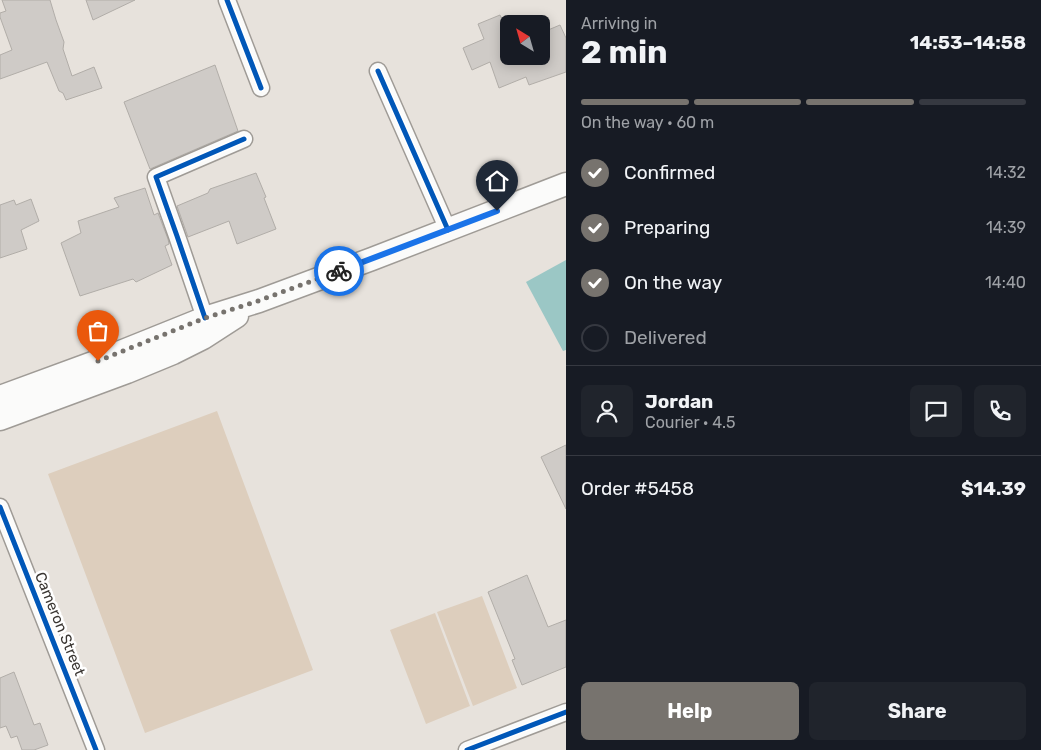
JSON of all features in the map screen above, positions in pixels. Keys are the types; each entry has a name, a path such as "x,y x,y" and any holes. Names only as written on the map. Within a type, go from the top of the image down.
{"main road":[{"path":"0,397 98,361 205,318 258,301 566,184"},
{"path":"0,420 174,353 203,338 258,301"}],"street":[{"path":"226,0 261,88"},
{"path":"378,72 448,230"},
{"path":"205,318 156,176 244,139"},
{"name":"Cameron Street","path":"0,507 96,750"},
{"path":"467,750 566,712"}],"shaded area":[{"path":"217,411 313,670 145,733 48,474"},
{"path":"482,596 517,688 473,706 437,612"},
{"path":"435,613 470,706 426,724 390,630"}],"water":[{"path":"566,260 566,350 563,351 526,282"}],"building":[{"path":"2,0 50,0 64,42 63,49 72,76 94,67 102,88 66,100 63,93 59,91 47,62 0,79 0,55 12,50 0,17 0,13 6,11"},
{"path":"86,0 135,0 93,20"},
{"path":"500,15 500,65 550,65 550,29 560,25 566,38 566,72 529,85 526,77 499,88 490,62 472,70 463,48 484,39 478,24"},
{"path":"215,65 238,131 150,169 124,102"},
{"path":"256,173 276,229 237,244 229,221 188,237 177,206 208,193 210,189"},
{"path":"145,188 154,215 158,213 168,239 169,244 165,246 172,265 136,282 133,279 80,296 61,243 81,233 78,221 119,207 114,198"},
{"path":"31,199 39,221 21,230 27,249 0,258 0,205 14,200 16,205"},
{"path":"566,445 566,509 541,457"},
{"path":"527,575 548,627 566,620 566,667 522,685 512,660 515,659 488,592"},
{"path":"14,672 34,725 40,723 48,745 34,750 22,750 17,736 11,738 6,726 0,728 0,678"}],"cycle path":[{"path":"227,0 261,88"},
{"path":"378,71 448,230"},
{"path":"205,318 156,177 244,139"},
{"path":"0,507 96,750"},
{"path":"467,750 566,712"}],"way so far":[{"path":"98,361 205,318 339,271"}],"route":[{"path":"339,271 497,211"}]}
